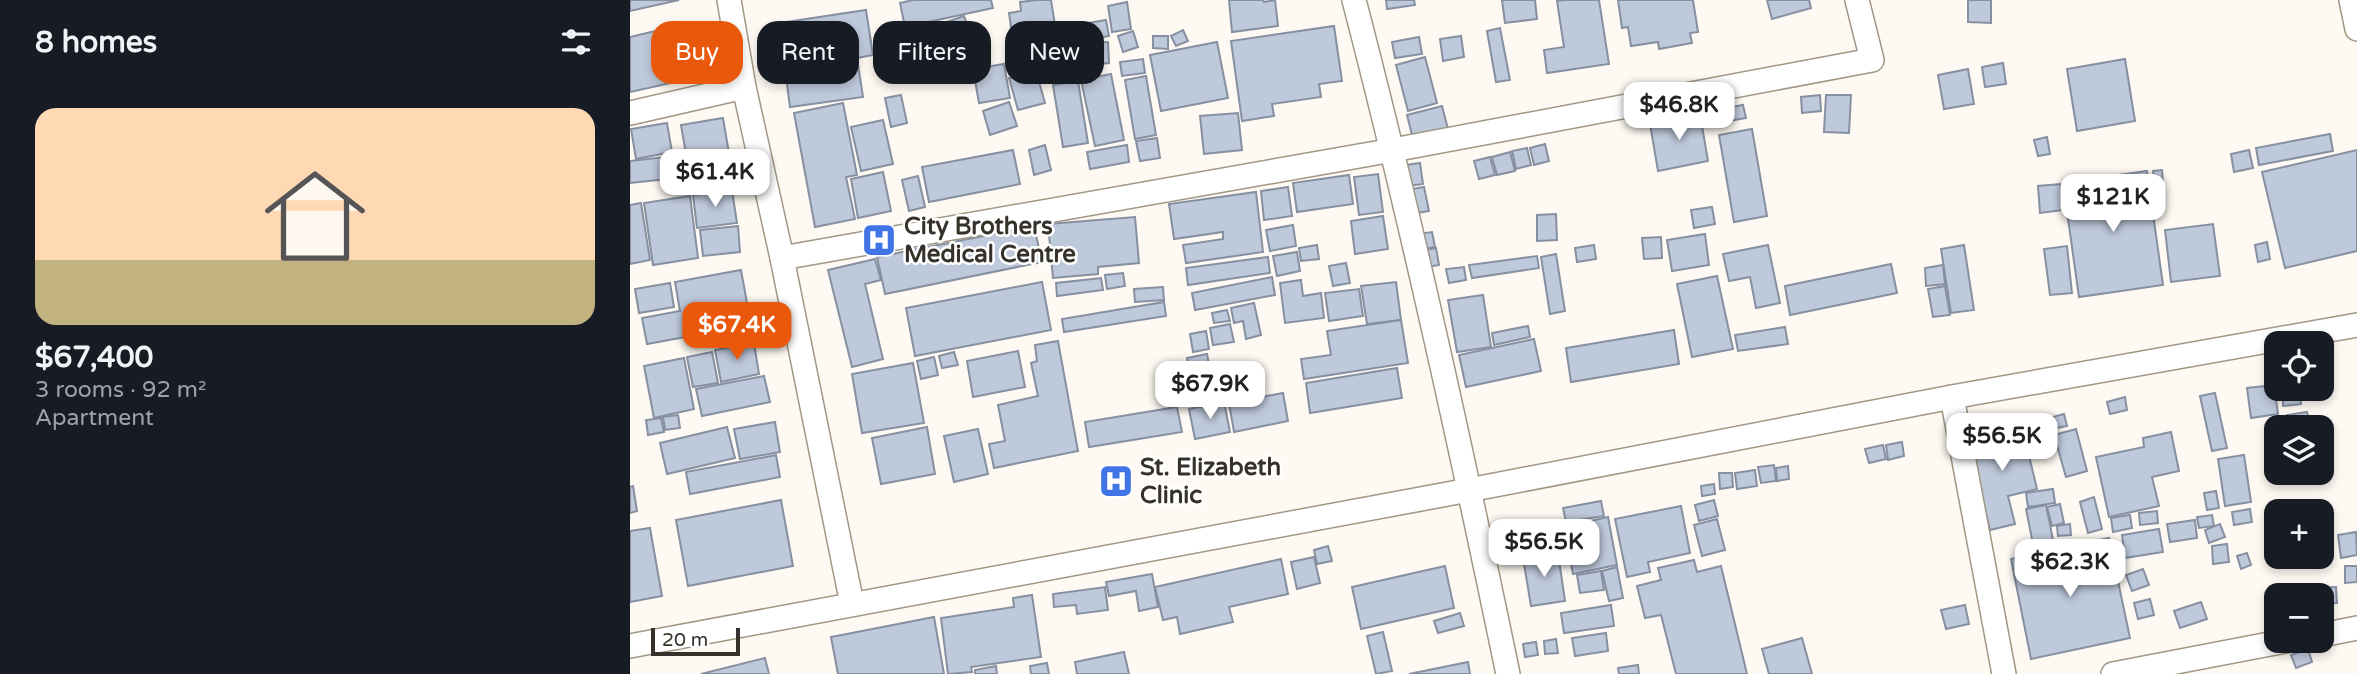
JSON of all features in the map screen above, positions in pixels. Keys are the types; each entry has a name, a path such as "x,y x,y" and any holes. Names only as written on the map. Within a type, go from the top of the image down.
{"street":[{"path":"729,0 744,87 782,258 852,604"},
{"path":"1354,0 1393,150 1508,674"},
{"path":"782,258 1393,150 1872,60 1857,0"},
{"path":"2351,0 2357,29"},
{"path":"630,113 744,87"},
{"path":"630,646 1952,397 2357,325"},
{"path":"1952,397 2004,674"},
{"path":"2334,633 2357,628"},
{"path":"2113,674 2264,645"}],"building":[{"path":"630,0 679,0 630,11"},
{"path":"913,0 991,0 993,8 933,21 904,21 900,3"},
{"path":"1051,0 1054,21 1010,21 1009,13 1021,11 1020,2"},
{"path":"1229,0 1275,0 1278,26 1232,32"},
{"path":"1386,0 1414,0 1415,5 1387,9"},
{"path":"1502,0 1535,0 1537,19 1505,23"},
{"path":"1599,0 1609,64 1547,73 1544,50 1564,47 1557,1"},
{"path":"1618,0 1693,0 1698,32 1690,33 1692,43 1659,49 1658,42 1631,46 1628,27 1622,28"},
{"path":"1767,0 1809,0 1811,8 1772,19"},
{"path":"1968,0 1991,0 1991,23 1968,22"},
{"path":"1127,2 1131,29 1112,32 1108,6"},
{"path":"866,10 873,55 859,58 859,21 792,21"},
{"path":"964,16 966,21 950,21"},
{"path":"1106,20 1109,36 1104,37 1104,21 1100,21"},
{"path":"1334,26 1342,81 1319,84 1321,97 1272,104 1274,116 1242,121 1231,41"},
{"path":"1500,28 1510,80 1496,82 1487,31"},
{"path":"1183,30 1188,41 1176,46 1171,36"},
{"path":"1133,31 1138,47 1123,52 1118,36"},
{"path":"651,32 651,84 666,84 630,92 630,37"},
{"path":"1153,36 1168,36 1168,49 1153,48"},
{"path":"1461,36 1464,57 1443,61 1440,39"},
{"path":"1419,37 1422,54 1395,58 1392,42"},
{"path":"1104,42 1108,42 1109,63 1104,64"},
{"path":"1217,42 1228,98 1161,111 1150,55"},
{"path":"1425,57 1437,103 1408,111 1396,65"},
{"path":"1143,59 1145,73 1122,76 1120,62"},
{"path":"2125,59 2135,121 2077,131 2067,69"},
{"path":"2003,63 2006,84 1985,87 1982,67"},
{"path":"1004,64 1005,84 1008,84 1010,98 979,103 976,84 991,84 991,66"},
{"path":"1968,69 1974,104 1944,109 1938,75"},
{"path":"859,71 863,97 790,107 787,84 859,84"},
{"path":"1111,74 1124,140 1095,146 1082,84 1104,84 1104,75"},
{"path":"1146,76 1156,135 1135,139 1125,80"},
{"path":"1011,84 1040,84 1045,103 1018,110"},
{"path":"1078,84 1088,143 1063,147 1053,85"},
{"path":"901,95 907,123 891,127 885,98"},
{"path":"1820,95 1821,111 1802,113 1801,97"},
{"path":"1826,95 1851,95 1849,133 1824,132"},
{"path":"1009,102 1017,126 990,135 983,111"},
{"path":"843,103 857,175 846,177 855,219 815,227 794,113"},
{"path":"1743,105 1746,118 1723,122 1721,109"},
{"path":"1442,106 1448,129 1413,139 1407,115"},
{"path":"1238,113 1242,150 1204,154 1200,116"},
{"path":"1700,114 1708,161 1658,171 1650,124"},
{"path":"723,118 732,171 690,178 681,125"},
{"path":"883,120 893,164 861,171 851,127"},
{"path":"667,123 672,152 636,159 631,129"},
{"path":"1752,129 1767,216 1734,222 1719,135"},
{"path":"2330,134 2333,151 2259,165 2256,148"},
{"path":"2047,137 2050,154 2038,156 2034,140"},
{"path":"1157,138 1160,158 1140,161 1136,141"},
{"path":"1545,144 1549,161 1534,165 1530,148"},
{"path":"1045,145 1051,170 1034,175 1029,150"},
{"path":"1127,145 1129,162 1090,169 1087,152"},
{"path":"1527,148 1531,165 1516,169 1512,151"},
{"path":"1013,150 1020,184 929,202 922,167"},
{"path":"2249,150 2253,168 2234,172 2231,154"},
{"path":"2357,150 2357,251 2285,268 2262,172"},
{"path":"1510,152 1515,171 1497,175 1492,157"},
{"path":"674,156 676,178 630,183 630,161"},
{"path":"1490,157 1495,175 1479,179 1474,161"},
{"path":"1420,163 1423,184 1402,187 1399,166"},
{"path":"2162,170 2163,184 2155,185 2153,171"},
{"path":"2147,171 2163,285 2079,297 2063,183"},
{"path":"883,172 891,211 858,218 851,179"},
{"path":"1378,174 1383,212 1359,215 1354,177"},
{"path":"1349,175 1353,204 1297,212 1293,183"},
{"path":"918,176 925,207 909,211 902,180"},
{"path":"2061,184 2064,210 2040,213 2038,186"},
{"path":"1288,187 1292,216 1264,220 1261,191"},
{"path":"1424,187 1429,211 1417,213 1412,189"},
{"path":"732,190 737,223 697,228 693,195"},
{"path":"1256,192 1263,252 1186,263 1183,245 1223,239 1223,232 1174,239 1169,204"},
{"path":"690,196 698,258 653,265 644,203"},
{"path":"641,203 650,260 630,264 630,205"},
{"path":"1712,207 1715,224 1694,228 1691,210"},
{"path":"1556,214 1557,240 1537,241 1537,215"},
{"path":"1383,216 1388,249 1355,254 1351,221"},
{"path":"1135,217 1139,263 1098,267 1098,274 1053,278 1048,224"},
{"path":"2213,224 2220,276 2171,282 2165,230"},
{"path":"1293,225 1296,246 1270,251 1266,230"},
{"path":"738,226 740,252 703,256 700,230"},
{"path":"1034,226 1042,262 885,294 877,257"},
{"path":"1432,232 1435,247 1420,249 1418,234"},
{"path":"1705,234 1709,265 1672,271 1667,240"},
{"path":"1661,237 1662,258 1644,259 1642,238"},
{"path":"2267,242 2270,259 2258,262 2255,245"},
{"path":"1317,245 1319,259 1301,261 1299,248"},
{"path":"1594,245 1596,259 1577,262 1575,248"},
{"path":"1768,245 1780,303 1756,308 1750,277 1729,281 1723,254"},
{"path":"1964,245 1974,310 1951,313 1941,249"},
{"path":"2067,246 2072,293 2050,295 2044,249"},
{"path":"1436,248 1439,265 1422,268 1419,251"},
{"path":"1297,252 1300,271 1277,276 1273,256"},
{"path":"1556,254 1565,311 1550,314 1541,257"},
{"path":"1537,256 1539,268 1472,278 1469,265"},
{"path":"1268,257 1270,273 1188,285 1186,268"},
{"path":"875,259 881,280 865,284 883,359 852,367 828,270"},
{"path":"1346,263 1350,283 1333,286 1329,266"},
{"path":"1891,264 1897,293 1790,315 1785,286"},
{"path":"1943,265 1945,284 1926,286 1925,268"},
{"path":"1464,267 1466,280 1449,283 1446,269"},
{"path":"741,270 751,325 647,344 642,318 680,311 675,282"},
{"path":"1123,273 1125,286 1107,289 1105,275"},
{"path":"1717,276 1733,349 1692,357 1677,284"},
{"path":"1272,277 1275,295 1195,310 1192,293"},
{"path":"1101,278 1103,290 1057,296 1056,283"},
{"path":"1301,280 1303,296 1321,293 1324,318 1285,323 1280,283"},
{"path":"1042,282 1051,330 915,356 906,308"},
{"path":"1396,282 1401,320 1367,324 1361,286"},
{"path":"670,283 674,307 639,313 635,289"},
{"path":"1945,286 1950,315 1933,317 1928,289"},
{"path":"1163,287 1164,300 1135,302 1134,289"},
{"path":"1359,289 1363,316 1329,321 1325,293"},
{"path":"1483,295 1491,347 1457,352 1448,300"},
{"path":"1164,302 1166,316 1064,332 1062,319"},
{"path":"1254,303 1261,335 1246,339 1243,321 1234,323 1231,308"},
{"path":"1227,310 1230,321 1214,323 1212,313"},
{"path":"1401,320 1408,363 1304,379 1301,359 1331,355 1327,331"},
{"path":"1230,324 1234,342 1213,345 1210,328"},
{"path":"1528,326 1530,337 1494,345 1492,333"},
{"path":"1785,327 1788,344 1738,351 1735,335"},
{"path":"1674,330 1679,364 1571,382 1566,348"},
{"path":"1206,331 1209,349 1193,352 1190,334"},
{"path":"1534,339 1541,371 1466,387 1459,355"},
{"path":"1058,341 1078,451 994,468 989,444 1005,441 998,405 1038,396 1031,363 1037,361 1035,345"},
{"path":"754,343 759,374 721,382 715,350"},
{"path":"1018,351 1025,387 973,397 967,361"},
{"path":"712,352 718,383 693,387 687,357"},
{"path":"954,352 958,365 942,368 939,356"},
{"path":"1207,354 1215,396 1195,400 1187,358"},
{"path":"934,357 938,375 921,379 917,361"},
{"path":"684,358 694,409 654,418 644,366"},
{"path":"913,363 924,423 862,433 852,374"},
{"path":"1397,368 1402,398 1310,413 1306,383"},
{"path":"764,376 770,402 702,416 696,389"},
{"path":"2264,386 2264,401 2276,401 2278,414 2251,418 2247,388"},
{"path":"1283,393 1288,421 1234,432 1229,403"},
{"path":"2215,393 2227,448 2212,451 2200,396"},
{"path":"2125,397 2127,410 2110,414 2107,402"},
{"path":"2283,401 2301,401 2301,404 2283,406"},
{"path":"1224,402 1230,432 1195,439 1189,409"},
{"path":"1177,407 1182,432 1089,447 1085,422"},
{"path":"2307,412 2308,415 2287,415"},
{"path":"2064,414 2067,426 2052,429 2049,418"},
{"path":"678,415 680,428 665,430 663,417"},
{"path":"661,418 664,432 648,435 646,420"},
{"path":"775,422 780,452 740,459 734,429"},
{"path":"727,427 735,458 667,474 660,443"},
{"path":"927,427 935,474 881,484 872,438"},
{"path":"2022,427 2037,489 2008,496 2015,524 1990,530 1968,441"},
{"path":"978,429 988,474 954,482 944,436"},
{"path":"2076,429 2087,471 2066,477 2054,435"},
{"path":"2171,432 2179,471 2152,477 2159,506 2109,517 2096,457 2144,447 2143,438"},
{"path":"1902,442 1904,456 1888,460 1886,445"},
{"path":"1883,445 1886,459 1869,463 1865,449"},
{"path":"776,455 780,477 690,494 686,472"},
{"path":"2244,455 2251,502 2225,506 2218,459"},
{"path":"1774,465 1776,481 1761,483 1758,467"},
{"path":"1788,466 1789,479 1777,481 1776,468"},
{"path":"1755,470 1757,486 1737,489 1735,473"},
{"path":"1719,473 1732,473 1733,487 1720,489"},
{"path":"1714,484 1715,494 1702,496 1701,486"},
{"path":"633,486 637,511 630,513 630,487"},
{"path":"2053,489 2055,503 2028,507 2026,493"},
{"path":"2216,491 2219,508 2207,510 2204,493"},
{"path":"2094,497 2102,529 2088,533 2080,502"},
{"path":"781,500 793,566 688,586 676,520"},
{"path":"1714,500 1718,516 1699,521 1695,505"},
{"path":"1601,501 1604,516 1566,522 1563,508"},
{"path":"2060,504 2064,523 2052,526 2047,507"},
{"path":"2046,505 2053,540 2033,544 2026,509"},
{"path":"1681,506 1690,553 1648,562 1650,572 1627,577 1615,519"},
{"path":"2250,509 2252,522 2234,525 2232,512"},
{"path":"2157,511 2158,523 2140,525 2139,513"},
{"path":"2130,515 2132,528 2113,532 2111,518"},
{"path":"2212,515 2214,526 2199,528 2197,517"},
{"path":"1608,517 1617,565 1573,574 1564,527"},
{"path":"1717,519 1725,550 1702,556 1694,525"},
{"path":"2195,520 2197,538 2170,542 2167,524"},
{"path":"2070,524 2071,535 2058,536 2057,526"},
{"path":"2220,524 2225,537 2209,543 2205,530"},
{"path":"650,528 662,596 630,602 630,531"},
{"path":"1551,529 1555,551 1503,561 1499,539"},
{"path":"2159,529 2163,552 2125,558 2122,535"},
{"path":"2356,532 2357,555 2341,558 2338,535"},
{"path":"2109,538 2130,638 2031,659 2011,559"},
{"path":"2227,544 2229,562 2213,564 2212,546"},
{"path":"1328,546 1332,561 1317,564 1314,550"},
{"path":"1558,553 1565,601 1531,606 1523,558"},
{"path":"2247,553 2251,565 2241,569 2237,556"},
{"path":"1314,557 1320,583 1297,589 1291,562"},
{"path":"1281,559 1288,594 1229,607 1233,622 1180,634 1177,617 1163,620 1155,587"},
{"path":"1694,560 1697,572 1721,566 1747,674 1676,674 1661,615 1645,618 1637,586 1661,580 1658,568"},
{"path":"1445,566 1454,608 1361,629 1352,587"},
{"path":"2345,566 2357,566 2357,582 2345,583"},
{"path":"1617,567 1623,598 1609,601 1602,571"},
{"path":"2143,569 2149,585 2132,591 2126,575"},
{"path":"1601,571 1604,590 1580,593 1577,575"},
{"path":"1152,574 1158,607 1139,611 1136,591 1109,596 1106,582"},
{"path":"1105,587 1108,610 1077,614 1076,605 1054,607 1053,594"},
{"path":"2336,587 2337,603 2334,603"},
{"path":"1032,595 1041,657 971,667 972,672 948,674 941,618 1014,607 1013,598"},
{"path":"2150,599 2154,615 2138,619 2134,603"},
{"path":"2201,602 2207,619 2180,628 2174,611"},
{"path":"1611,605 1614,626 1564,633 1561,613"},
{"path":"1965,605 1969,624 1946,629 1941,610"},
{"path":"1460,613 1464,626 1438,633 1434,621"},
{"path":"934,617 944,674 838,674 831,637"},
{"path":"1383,632 1392,671 1376,674 1367,636"},
{"path":"1606,633 1608,651 1575,656 1572,638"},
{"path":"1802,638 1812,674 1769,674 1762,649"},
{"path":"1556,639 1558,653 1545,654 1544,641"},
{"path":"1536,642 1538,655 1525,657 1523,644"},
{"path":"1124,652 1129,674 1077,674 1075,662"},
{"path":"2309,653 2312,662 2296,668 2291,655"},
{"path":"765,658 769,674 701,674"},
{"path":"1468,662 1470,674 1409,674"},
{"path":"1047,663 1049,674 1031,674 1030,666"},
{"path":"1638,665 1639,674 1619,674 1618,668"},
{"path":"996,666 997,674 975,674 975,670"}],"place":[{"name":"City Brothers Medical Centre","path":"879,240"},
{"name":"St. Elizabeth Clinic","path":"1116,481"}]}
